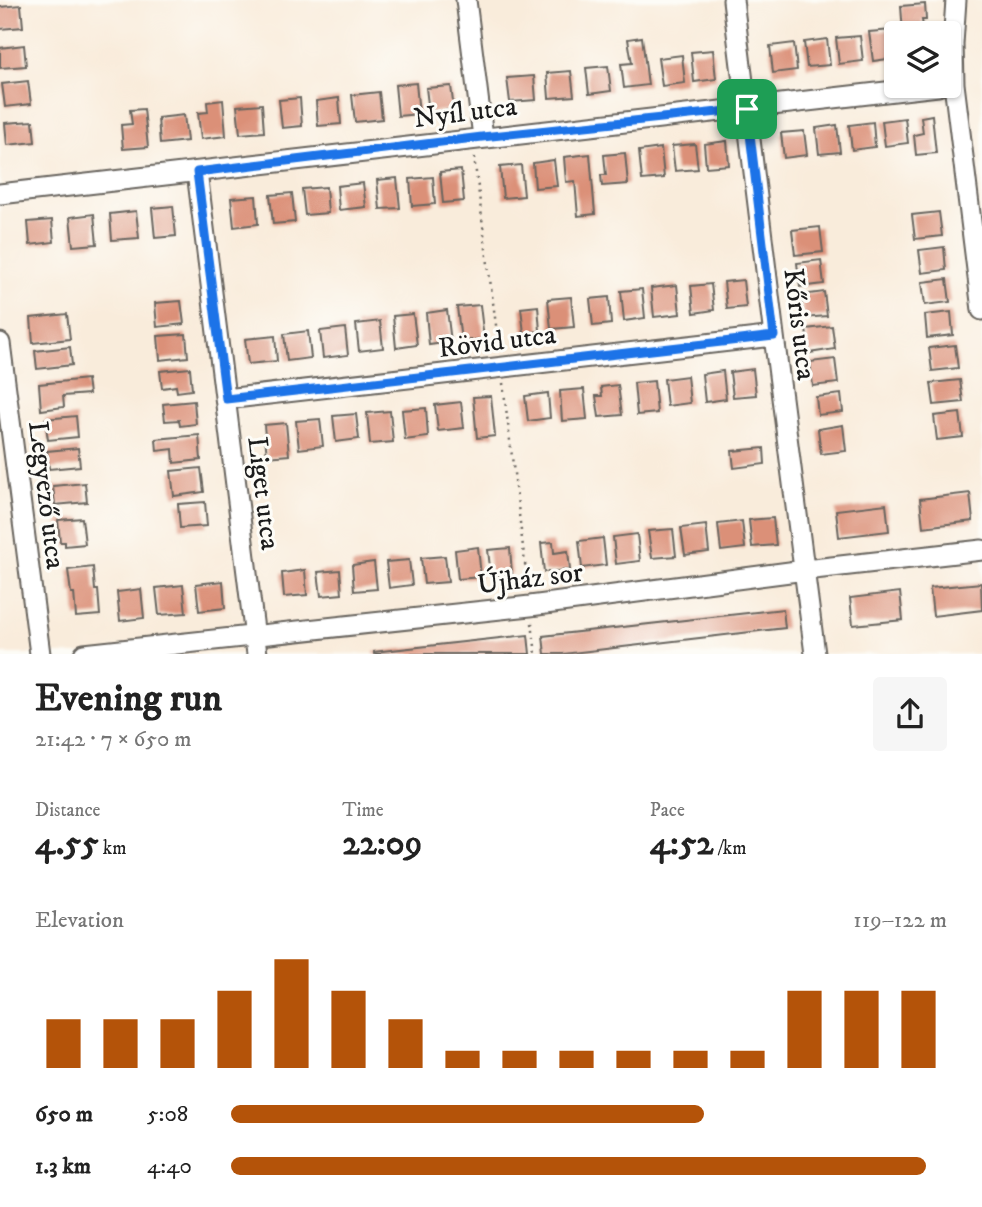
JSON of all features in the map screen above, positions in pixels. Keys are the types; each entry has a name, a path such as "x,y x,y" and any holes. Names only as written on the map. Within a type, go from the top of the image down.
{"street":[{"path":"466,0 482,137"},
{"name":"Kőris utca","path":"733,0 815,654"},
{"path":"955,21 956,0"},
{"name":"Nyíl utca","path":"0,194 884,93"},
{"path":"949,98 982,310"},
{"name":"Liget utca","path":"197,172 256,645"},
{"name":"Rövid utca","path":"226,399 774,336"},
{"name":"Legyező utca","path":"0,343 40,654"},
{"name":"Újház sor","path":"84,654 256,645 805,570 982,550"}],"path":[{"path":"482,137 473,146 536,654"}],"building":[{"path":"925,4 926,20 902,21 901,6"},
{"path":"21,5 23,27 0,29 0,7"},
{"path":"884,31 884,60 873,61 869,32"},
{"path":"860,36 863,61 839,64 836,38"},
{"path":"642,37 648,85 624,88 621,64 632,63 628,39"},
{"path":"827,39 830,65 807,67 804,42"},
{"path":"794,43 797,70 773,73 770,46"},
{"path":"24,45 26,66 0,68 0,48"},
{"path":"713,50 716,79 694,82 691,52"},
{"path":"682,55 685,83 662,86 658,58"},
{"path":"608,66 611,91 589,94 586,68"},
{"path":"571,71 574,96 549,98 547,73"},
{"path":"534,76 536,100 510,102 507,78"},
{"path":"28,81 31,104 5,107 2,84"},
{"path":"416,83 419,114 398,116 395,85"},
{"path":"451,86 454,110 429,112 426,88"},
{"path":"379,92 382,119 355,122 352,95"},
{"path":"300,98 302,126 282,128 279,100"},
{"path":"339,98 341,124 318,126 316,101"},
{"path":"223,100 226,136 201,139 198,113 208,112 207,102"},
{"path":"262,104 264,132 240,134 237,106"},
{"path":"144,109 148,147 123,149 121,125 132,124 130,110"},
{"path":"184,115 187,141 160,144 158,118"},
{"path":"932,115 936,153 916,155 914,135 923,133 921,117"},
{"path":"905,118 908,143 885,146 882,121"},
{"path":"33,121 35,142 7,145 5,123"},
{"path":"873,122 875,147 852,150 849,125"},
{"path":"837,125 840,152 819,154 816,128"},
{"path":"804,131 807,155 784,158 781,133"},
{"path":"727,141 729,165 706,167 704,144"},
{"path":"695,144 698,169 675,171 672,146"},
{"path":"661,148 664,178 642,180 639,151"},
{"path":"625,153 628,184 602,186 601,175 606,175 604,155"},
{"path":"590,154 595,214 578,216 575,181 566,182 564,157"},
{"path":"554,160 557,186 535,188 533,163"},
{"path":"521,165 524,196 503,198 500,167"},
{"path":"461,170 464,201 443,203 440,172"},
{"path":"433,177 435,204 412,206 410,179"},
{"path":"397,178 400,208 380,209 377,180"},
{"path":"363,183 366,207 339,210 337,186"},
{"path":"326,187 328,213 305,215 302,189"},
{"path":"292,193 295,222 273,224 270,195"},
{"path":"256,196 258,224 234,227 231,198"},
{"path":"173,206 176,236 155,238 152,208"},
{"path":"136,211 139,238 112,240 110,214"},
{"path":"939,212 942,236 915,239 912,215"},
{"path":"94,214 97,244 73,246 70,217"},
{"path":"52,220 54,242 30,245 28,222"},
{"path":"820,227 823,252 795,255 792,230"},
{"path":"944,247 946,270 922,273 919,250"},
{"path":"821,260 824,284 800,287 797,263"},
{"path":"947,279 950,302 925,305 922,282"},
{"path":"743,280 746,307 727,309 724,282"},
{"path":"711,284 714,310 694,313 691,286"},
{"path":"677,285 680,314 654,317 651,288"},
{"path":"642,289 645,318 624,321 621,291"},
{"path":"824,292 827,316 803,318 801,295"},
{"path":"571,297 574,327 551,329 548,299"},
{"path":"609,297 611,324 593,326 590,299"},
{"path":"181,301 184,324 157,327 155,303"},
{"path":"480,305 484,339 461,341 457,307"},
{"path":"538,306 540,331 524,333 521,308"},
{"path":"447,310 451,342 429,345 426,313"},
{"path":"951,312 953,335 927,338 925,315"},
{"path":"67,314 70,339 33,343 31,318"},
{"path":"413,314 417,345 396,348 393,316"},
{"path":"380,321 383,348 359,351 356,324"},
{"path":"832,326 835,349 809,353 806,329"},
{"path":"345,328 348,355 323,358 320,331"},
{"path":"308,331 311,358 287,361 284,334"},
{"path":"186,334 188,357 160,360 158,336"},
{"path":"275,336 277,361 248,364 245,339"},
{"path":"955,345 958,368 932,371 929,348"},
{"path":"70,347 72,365 37,369 35,351"},
{"path":"835,359 838,383 813,386 810,362"},
{"path":"190,368 192,390 177,392 176,386 162,388 160,371"},
{"path":"753,369 756,395 733,397 730,372"},
{"path":"723,371 726,399 705,402 702,374"},
{"path":"687,376 690,403 667,406 664,379"},
{"path":"87,379 89,394 63,396 64,407 41,410 39,384"},
{"path":"960,380 963,402 934,405 931,383"},
{"path":"654,381 657,413 637,415 634,383"},
{"path":"618,385 622,415 599,417 596,396 602,396 601,387"},
{"path":"584,389 587,419 562,421 560,391"},
{"path":"548,393 550,418 528,421 525,396"},
{"path":"841,394 843,412 818,415 816,397"},
{"path":"491,396 495,436 477,438 473,397"},
{"path":"194,401 196,424 180,426 179,420 165,421 163,404"},
{"path":"461,402 464,428 438,431 435,405"},
{"path":"426,408 428,437 405,440 402,410"},
{"path":"390,411 393,442 370,444 367,413"},
{"path":"960,413 963,437 937,440 934,416"},
{"path":"356,414 359,439 336,442 333,416"},
{"path":"76,416 78,437 48,440 45,419"},
{"path":"320,419 323,446 299,449 296,421"},
{"path":"286,423 289,455 267,457 264,425"},
{"path":"843,425 846,451 821,454 818,429"},
{"path":"199,435 201,460 174,463 173,449 157,451 156,439"},
{"path":"78,448 80,466 49,469 47,451"},
{"path":"764,448 765,464 734,468 732,451"},
{"path":"201,468 204,492 174,496 171,471"},
{"path":"85,483 87,502 55,505 53,486"},
{"path":"970,493 973,521 923,527 920,499"},
{"path":"205,502 207,526 180,528 178,504"},
{"path":"886,504 889,531 839,537 836,510"},
{"path":"82,518 85,544 65,546 65,542 60,542 58,520"},
{"path":"773,518 776,545 752,547 749,520"},
{"path":"742,521 745,548 721,551 718,524"},
{"path":"706,525 709,552 685,555 681,528"},
{"path":"673,529 676,556 652,558 648,531"},
{"path":"637,534 640,561 616,564 613,537"},
{"path":"603,538 606,565 582,568 579,541"},
{"path":"553,542 554,553 568,551 570,570 544,572 541,543"},
{"path":"478,547 481,577 458,579 455,550"},
{"path":"510,548 512,574 491,576 488,550"},
{"path":"445,556 448,582 424,584 421,558"},
{"path":"409,560 412,585 389,588 386,562"},
{"path":"374,562 377,589 354,591 352,565"},
{"path":"93,567 100,615 76,617 68,570"},
{"path":"305,570 307,595 284,597 282,573"},
{"path":"340,570 342,594 321,596 318,572"},
{"path":"223,581 225,608 199,611 196,584"},
{"path":"981,583 982,610 933,616 930,588"},
{"path":"183,585 186,613 159,615 156,588"},
{"path":"141,589 144,618 120,621 117,592"},
{"path":"900,592 903,620 853,625 850,598"},
{"path":"783,609 785,628 545,654 543,636"},
{"path":"528,635 530,654 374,654 374,652"}],"route":[{"path":"747,109 774,336 226,399 197,172 482,137 747,109"}]}
